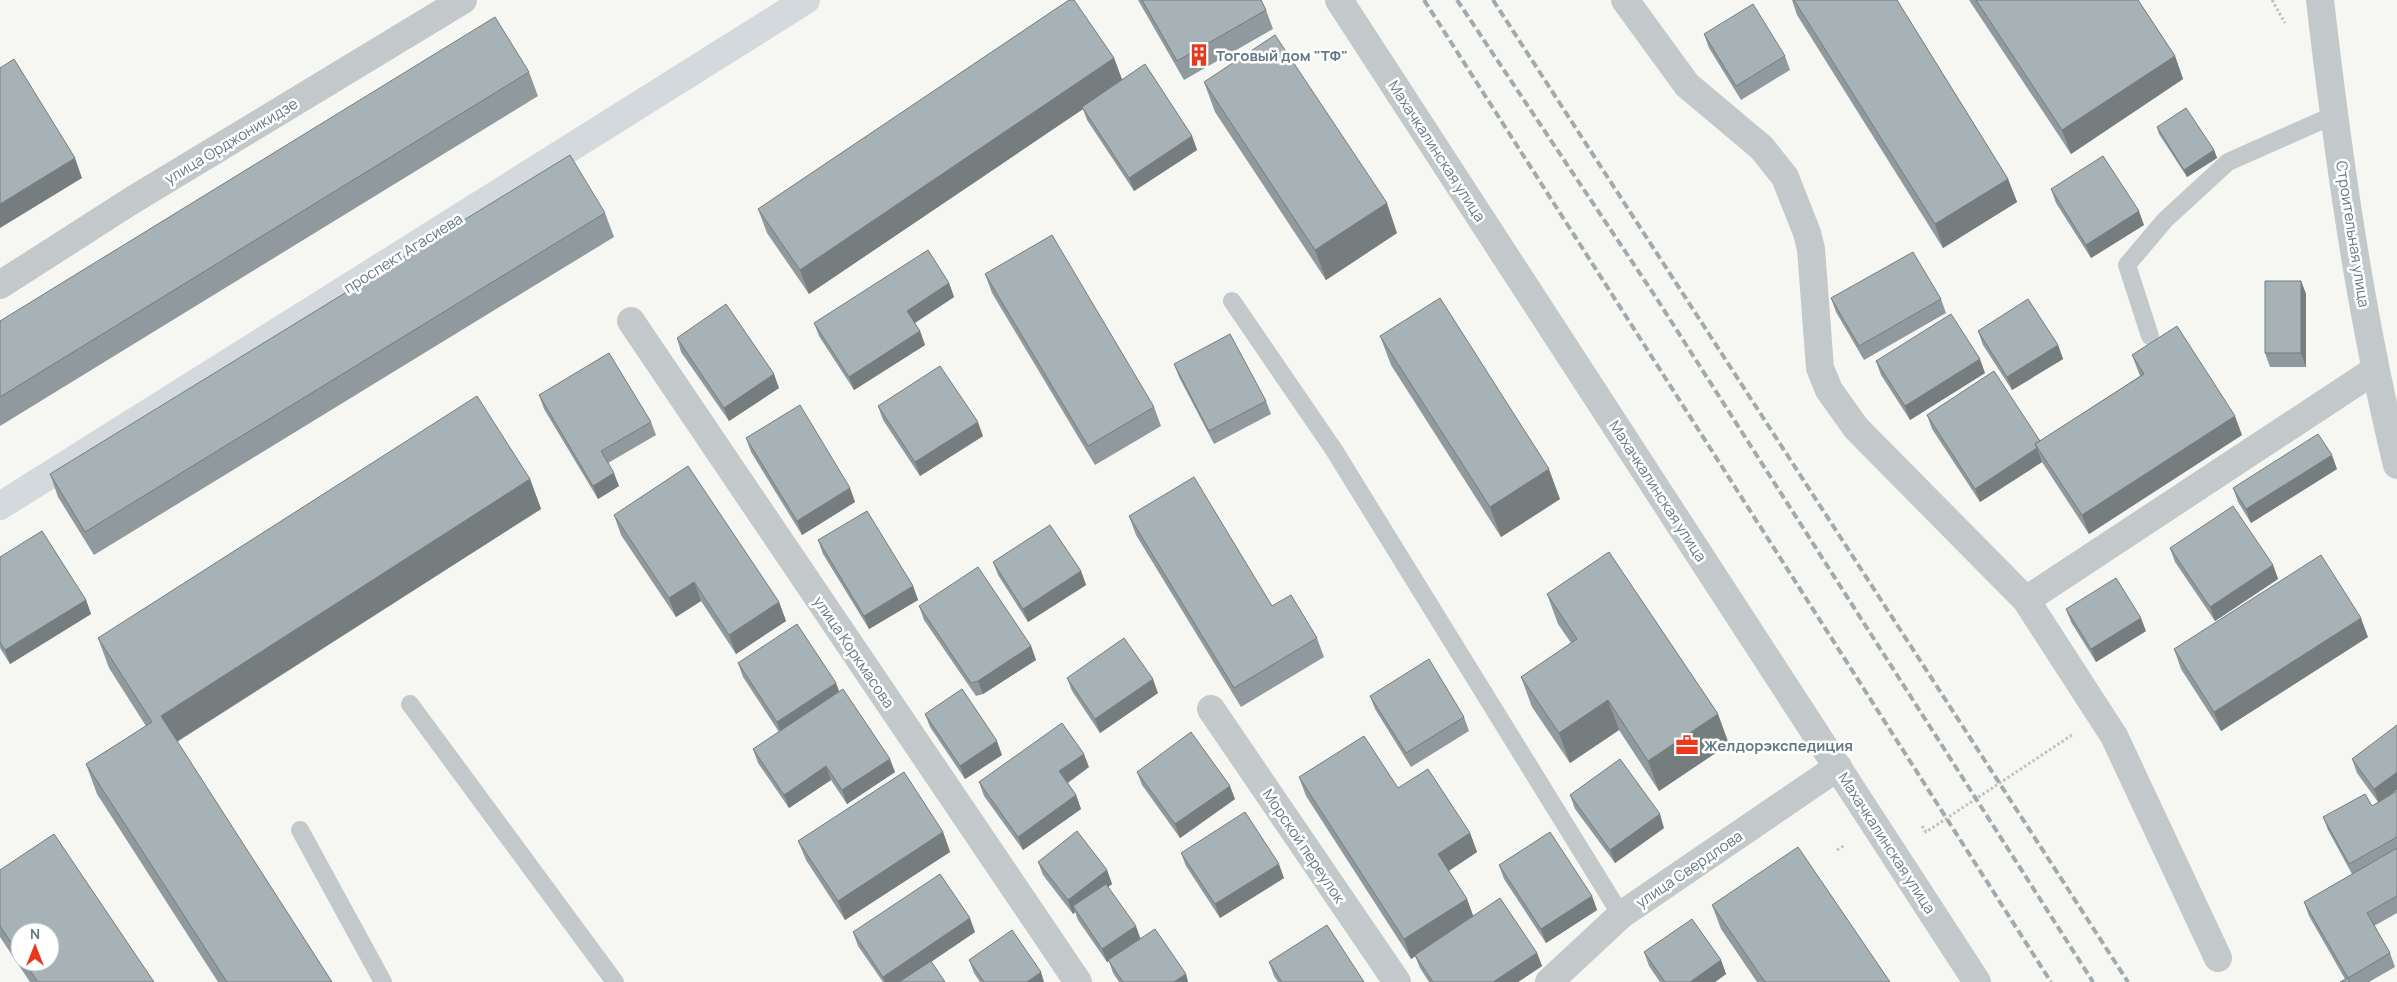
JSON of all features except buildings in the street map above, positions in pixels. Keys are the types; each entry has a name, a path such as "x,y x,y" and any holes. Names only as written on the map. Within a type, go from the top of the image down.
{"main road":[{"name":"проспект Агасиева","path":"0,506 806,0"}],"street":[{"name":"улица Орджоникидзе","path":"0,284 131,201 463,0"},
{"name":"Махачкалинская улица","path":"1339,0 1977,982"},
{"path":"1625,0 1687,85 1762,148 1785,177 1807,233 1811,249 1820,368 1829,390 1856,428 2026,600 2114,736 2218,958"},
{"name":"Строительная улица","path":"2320,0 2334,115 2375,370 2397,466"},
{"name":"улица Коркмасова","path":"630,321 1078,982"},
{"path":"2026,600 2375,370"},
{"name":"Морской переулок","path":"1210,710 1397,982"},
{"name":"улица Свердлова","path":"1549,982 1621,915 1838,768"}],"lane":[{"path":"2150,336 2127,265 2165,220 2228,162 2334,115"},
{"path":"1232,301 1334,450 1621,915"},
{"path":"410,704 615,982"},
{"path":"300,830 383,982"}],"path":[{"path":"1917,819 1926,832 2101,716"}],"railway":[{"path":"1424,0 2051,982"},
{"path":"1457,0 1655,296 2093,982"},
{"path":"1493,0 2128,982"}],"place":[{"name":"Тоговый дом \"ТФ\"","path":"1199,55"},
{"name":"Желдорэкспедиция","path":"1687,745"}]}
